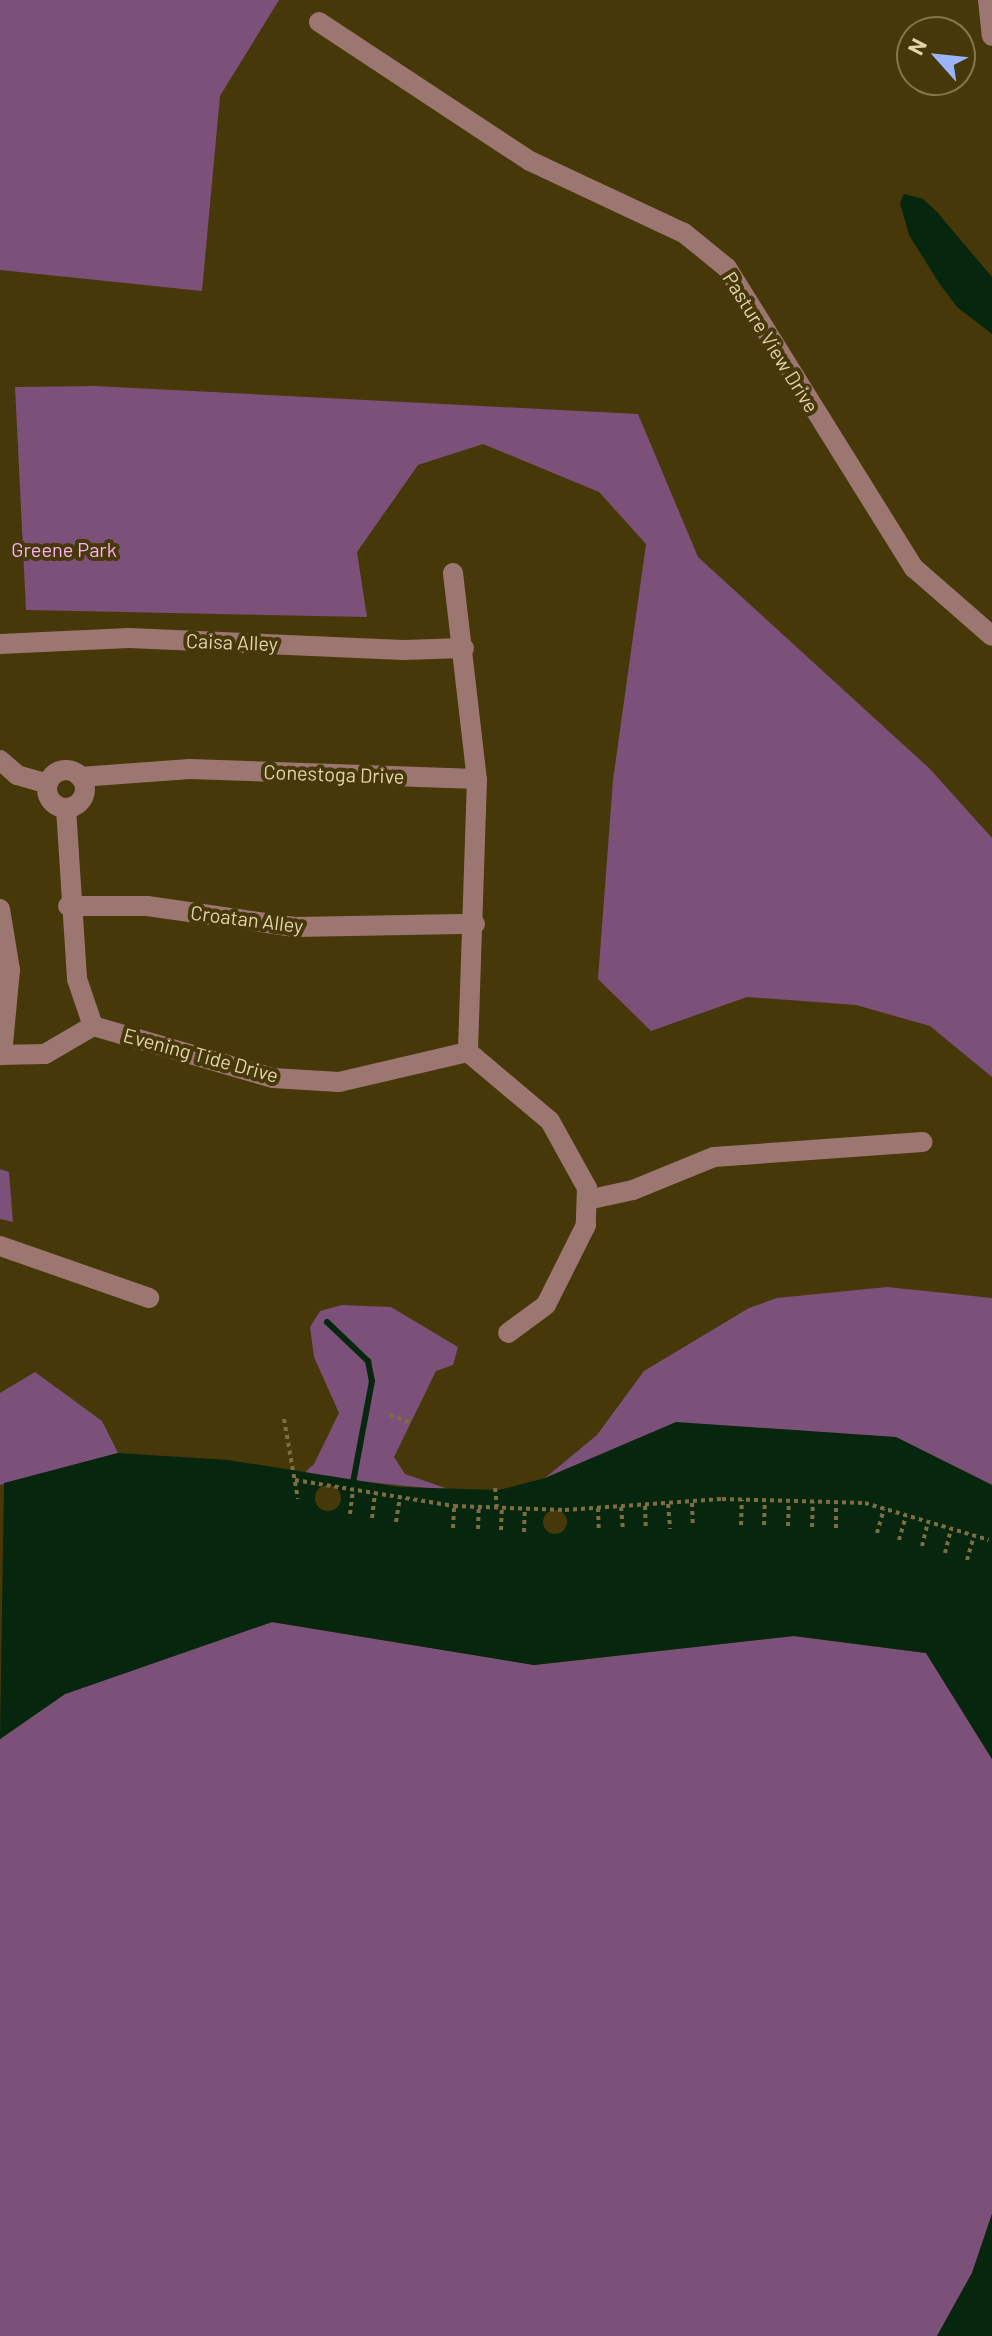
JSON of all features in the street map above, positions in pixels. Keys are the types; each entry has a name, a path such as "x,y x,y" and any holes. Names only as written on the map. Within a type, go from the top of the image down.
{"street":[{"path":"988,0 992,36"},
{"name":"Pasture View Drive","path":"319,22 530,161 684,233 727,268 914,568 992,636"},
{"path":"453,573 477,779 475,924 468,1052 550,1121 587,1188 586,1225 546,1305 508,1333"},
{"name":"Caisa Alley","path":"0,644 129,638 403,650 464,648"},
{"path":"2,765 17,775 48,784"},
{"name":"Conestoga Drive","path":"80,777 190,769 477,779"},
{"path":"48,784 63,770 80,777 84,794 66,808"},
{"path":"48,784 50,799 66,808"},
{"path":"0,909 10,970 1,1055 45,1054 93,1026 77,979 68,906 66,808"},
{"name":"Croatan Alley","path":"68,906 147,906 295,927 475,924"},
{"name":"Evening Tide Drive","path":"93,1026 273,1078 339,1082 468,1052"},
{"path":"587,1200 633,1190 714,1157 922,1142"},
{"path":"0,1246 149,1298"}],"path":[{"path":"390,1415 412,1423"},
{"path":"284,1419 298,1499"},
{"path":"295,1480 454,1506 598,1508 742,1500 836,1503 884,1509 989,1540"},
{"path":"495,1488 501,1530"},
{"path":"350,1514 353,1490"},
{"path":"372,1518 375,1493"},
{"path":"396,1522 400,1497"},
{"path":"741,1525 742,1500"},
{"path":"764,1525 765,1501"},
{"path":"788,1526 789,1502"},
{"path":"812,1527 813,1502"},
{"path":"692,1503 693,1526"},
{"path":"836,1503 836,1528"},
{"path":"668,1504 670,1529"},
{"path":"453,1528 454,1506"},
{"path":"478,1529 479,1506"},
{"path":"645,1506 646,1529"},
{"path":"621,1507 623,1531"},
{"path":"524,1532 525,1508"},
{"path":"598,1508 599,1532"},
{"path":"877,1533 884,1509"},
{"path":"899,1540 906,1516"},
{"path":"922,1546 928,1522"},
{"path":"945,1553 951,1529"},
{"path":"967,1560 974,1536"}],"green space":[{"path":"0,0 279,0 220,96 202,291 0,270"},
{"name":"Greene Park","path":"95,386 638,414 698,557 930,769 992,838 992,1077 930,1026 856,1005 747,997 651,1031 598,979 613,780 646,544 599,492 483,444 418,465 357,552 367,617 26,610 15,387"},
{"path":"0,1169 9,1172 13,1222 0,1219"},
{"path":"887,1287 992,1298 992,1485 895,1437 545,1478 597,1435 644,1371 749,1308 777,1298"},
{"path":"342,1305 391,1307 458,1347 453,1365 436,1371 394,1457 405,1474 454,1491 302,1475 314,1464 339,1413 314,1357 310,1327 320,1311"},
{"path":"35,1372 102,1421 118,1453 0,1485 0,1393"},
{"path":"272,1622 534,1665 794,1636 926,1653 992,1759 992,2214 972,2273 937,2336 0,2336 0,1739 65,1694"}],"shaded area":[{"path":"904,194 923,199 937,212 992,277 992,334 957,307 939,283 909,235 900,203"},
{"path":"676,1422 896,1437 992,1485 992,1759 926,1653 794,1636 534,1665 272,1622 65,1694 0,1739 4,1483 118,1453 228,1460 399,1487 499,1490 545,1478"},
{"path":"992,2214 992,2336 937,2336 972,2273"}],"pier":[{"path":"328,1485 337,1489 341,1498 337,1507 328,1511 319,1507 315,1498 319,1489"},
{"path":"555,1510 564,1513 567,1522 564,1531 555,1534 546,1531 543,1522 546,1513"}],"waterway":[{"path":"327,1322 368,1361 372,1381 353,1483"}]}
